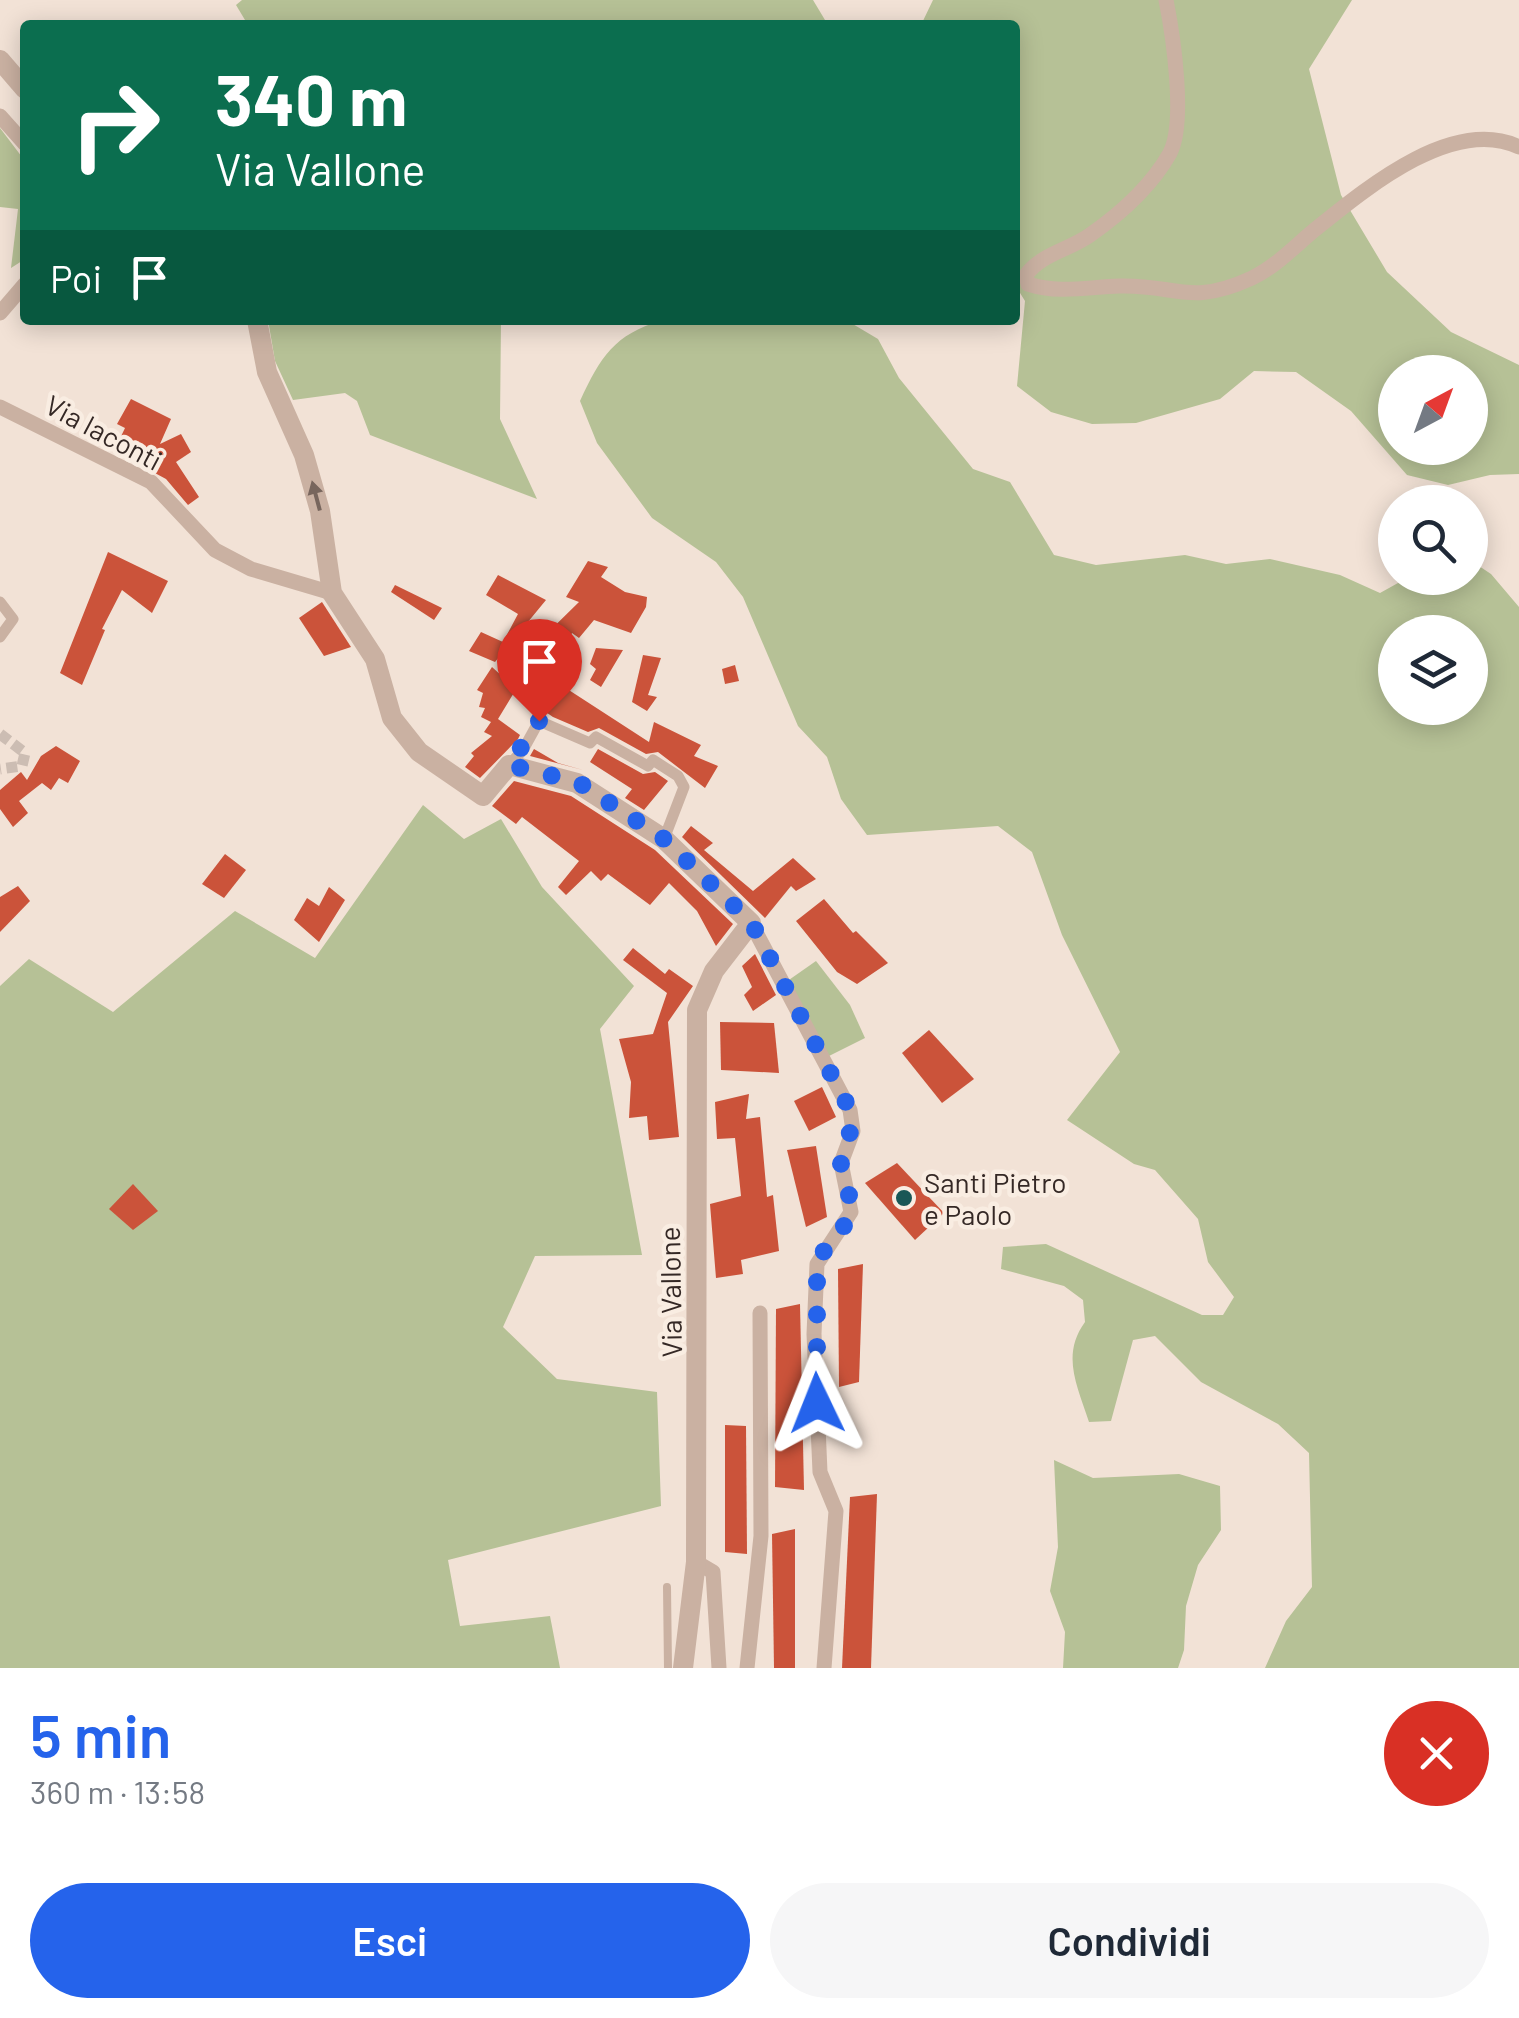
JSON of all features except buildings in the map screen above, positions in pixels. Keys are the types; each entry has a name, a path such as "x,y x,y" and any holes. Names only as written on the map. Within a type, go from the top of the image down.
{"street":[{"path":"1166,0 1175,78 1172,149 1118,214 1086,238 1034,262 1026,274 1028,284 1073,290 1138,286 1200,296 1270,268 1386,177 1442,145 1498,136 1519,147"},
{"path":"0,60 20,83"},
{"path":"0,116 20,138"},
{"path":"0,314 20,290"},
{"path":"258,325 267,372 304,456 320,511 332,592 375,659 392,718 419,752 483,796 539,721 590,742 596,737 648,766 653,760 678,776 684,787 664,839"},
{"name":"Via Iaconti","path":"0,407 152,482 215,550 251,569 332,592"},
{"path":"0,602 13,619 0,638"},
{"path":"509,765 578,782 664,839 751,922 850,1110 853,1131 841,1163 851,1212 845,1226 823,1249 817,1264 814,1334 820,1472 836,1511 824,1668"},
{"name":"Via Vallone","path":"719,1668 713,1572 696,1562 696,1010 714,971 751,922"},
{"path":"746,1668 761,1536 760,1313"},
{"path":"683,1668 696,1562"}],"lane":[{"path":"667,1587 668,1668"}],"green space":[{"path":"242,0 813,0 825,20 245,20 236,5"},
{"path":"933,0 1352,0 1309,69 1341,195 1387,272 1451,332 1519,365 1519,474 1490,475 1448,485 1407,475 1398,465 1488,465 1488,355 1378,355 1378,442 1351,411 1296,372 1254,371 1220,399 1136,423 1092,424 1051,412 1017,386 1025,301 1020,293 1020,20 923,20"},
{"path":"0,128 20,154 20,262 11,268 18,209 0,207"},
{"path":"269,325 501,325 500,419 537,499 370,435 357,401 345,393 293,400 275,361"},
{"path":"649,325 854,325 878,339 899,378 973,469 1010,482 1054,555 1096,565 1185,555 1226,564 1270,559 1340,575 1378,595 1488,595 1488,572 1519,607 1519,1668 1265,1668 1286,1621 1312,1587 1309,1453 1278,1424 1201,1382 1155,1336 1133,1340 1111,1421 1089,1422 1076,1383 1073,1358 1085,1322 1083,1300 1064,1286 1001,1269 1003,1247 1046,1244 1202,1315 1223,1315 1234,1297 1208,1262 1198,1219 1155,1170 1134,1164 1067,1120 1120,1052 1062,935 1032,852 998,826 867,835 841,799 827,757 798,726 743,597 716,562 652,518 597,443 580,401 595,371 620,340"},
{"path":"423,805 464,839 501,819 542,887 634,986 600,1029 642,1255 535,1256 503,1327 557,1379 657,1392 661,1506 448,1560 460,1626 550,1616 560,1668 0,1668 0,986 29,959 113,1012 235,911 315,958"},
{"path":"816,961 850,1005 865,1038 827,1057 786,982"},
{"path":"1054,1460 1093,1478 1179,1474 1220,1486 1221,1530 1198,1565 1186,1606 1184,1650 1178,1668 1063,1668 1065,1632 1050,1591 1058,1547"}],"tunnel":[{"path":"0,734 25,753 22,766 0,769"}],"place":[{"name":"Santi Pietro e Paolo","path":"904,1198"}],"route":[{"path":"539,721 523,750 509,765 578,782 664,839 751,922 850,1110 852,1138 841,1163 851,1212 845,1226 823,1249 817,1264 817,1403"}]}
